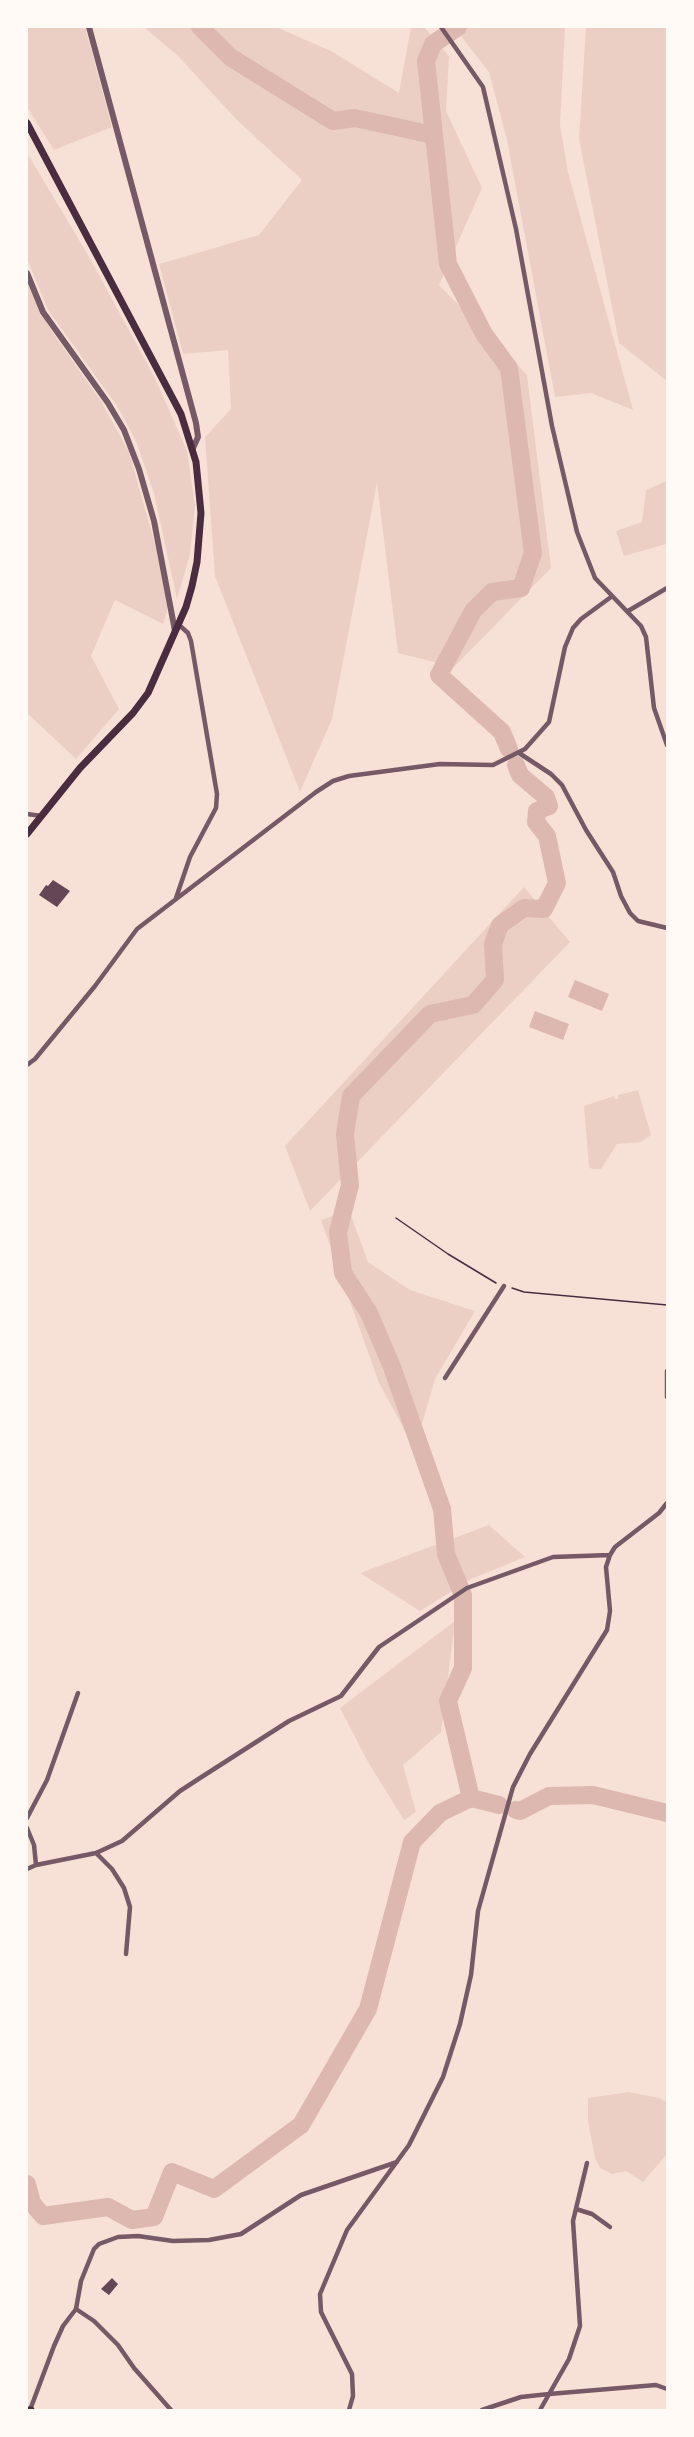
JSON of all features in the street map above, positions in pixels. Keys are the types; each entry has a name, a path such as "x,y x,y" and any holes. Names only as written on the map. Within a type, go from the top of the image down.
{"main road":[{"path":"27,123 181,414 193,448 201,513 197,562 192,586 155,678 141,703 80,768 27,834"}],"street":[{"path":"89,27 196,423 198,437 193,448"},
{"path":"443,30 483,87 516,229 552,426 577,532 594,578 628,611 641,626 646,637 654,708 667,745"},
{"path":"27,273 43,312 108,403 124,430 139,469 154,521 177,628 188,633 190,641 217,794 216,808 190,857 176,898"},
{"path":"628,611 667,588"},
{"path":"27,1065 35,1059 95,986 137,929 333,782 349,776 440,764 493,765 519,753 541,733 549,722 565,647 573,628 581,619 611,597"},
{"path":"519,753 562,784 586,830 613,872 621,896 630,913 638,921 667,928"},
{"path":"27,814 42,816"},
{"path":"445,1378 504,1286"},
{"path":"667,1371 667,1397"},
{"path":"349,2410 353,2396 352,2374 321,2312 320,2294 347,2230 418,2130 442,2077 460,2024 471,1975 478,1911 513,1787 530,1754 607,1630 610,1611 606,1567 610,1555 615,1547 659,1513 667,1503"},
{"path":"27,1869 36,1865 96,1853 122,1841 180,1791 289,1721 341,1696 380,1647 466,1588 553,1557 610,1555"},
{"path":"27,1818 47,1780 78,1693"},
{"path":"27,1828 34,1845 36,1865"},
{"path":"96,1853 112,1869 124,1888 130,1907 126,1954"},
{"path":"29,2410 63,2326 76,2309 81,2281 94,2249 99,2244 118,2237 138,2236 173,2241 209,2240 241,2234 301,2195 397,2162"},
{"path":"540,2410 569,2359 580,2326 573,2221 587,2163"},
{"path":"576,2210 592,2214 610,2227"},
{"path":"76,2309 94,2321 118,2345 134,2368 171,2410"},
{"path":"482,2410 521,2397 656,2385 667,2389"}],"path":[{"path":"396,1218 448,1254 504,1286 524,1292 667,1305"}],"shaded area":[{"path":"27,27 85,27 112,127 54,150 27,107"},
{"path":"144,27 276,27 331,51 399,93 411,27 424,27 449,56 446,111 482,188 439,285 527,375 551,568 454,667 398,653 377,483 332,719 300,792 215,576 205,437 231,409 228,350 183,354 159,264 259,235 302,180 237,120 178,56"},
{"path":"454,27 565,27 560,125 568,172 633,410 591,393 555,397 507,140 489,72"},
{"path":"586,27 667,27 667,381 619,343 579,139"},
{"path":"27,153 88,255 155,378 187,451 195,505 190,554 177,599 154,493 136,441 117,406 48,310 27,259"},
{"path":"27,279 36,303 51,330 101,401 129,452 155,544 168,607 163,624 115,600 91,656 119,709 76,759 27,713"},
{"path":"667,481 667,547 666,544 624,556 616,531 642,522 646,490"},
{"path":"524,887 570,942 310,1211 285,1146"},
{"path":"575,980 609,994 602,1011 568,997"},
{"path":"535,1011 569,1024 563,1040 529,1027"},
{"path":"638,1090 651,1135 641,1142 617,1144 601,1169 592,1169 589,1167 584,1106 614,1096 618,1099 618,1095"},
{"path":"349,1210 368,1262 410,1290 475,1311 435,1379 415,1449 379,1383 321,1220"},
{"path":"489,1525 525,1557 471,1579 420,1611 360,1573"},
{"path":"455,1621 441,1732 403,1765 416,1812 404,1820 368,1762 340,1708"},
{"path":"629,2092 659,2098 667,2102 667,2154 643,2182 626,2171 612,2174 600,2168 595,2158 588,2121 588,2098"}],"building":[{"path":"53,880 70,891 57,907 39,895"},
{"path":"112,2278 118,2284 109,2295 101,2289"}],"waterway":[{"path":"200,27 230,57 333,121 355,118 433,135"},
{"path":"458,27 433,44 426,61 448,264 484,334 509,368 533,553 521,588 492,592 473,611 439,675 502,732 509,749"},
{"path":"27,2184 32,2203 43,2216 108,2207 132,2220 154,2217 172,2172 214,2189 301,2125 368,2009 412,1842 440,1813 471,1798 448,1701 463,1668 463,1595 446,1554 442,1509 392,1367 369,1313 343,1273 338,1232 350,1185 345,1134 351,1096 430,1014 473,1005 495,980 493,944 500,925 524,908 544,909 557,883 547,836 536,822 537,811 549,806 546,797 520,775 516,765"},
{"path":"516,1810 520,1811 549,1796 593,1795 667,1813"},
{"path":"471,1798 499,1805"}]}
